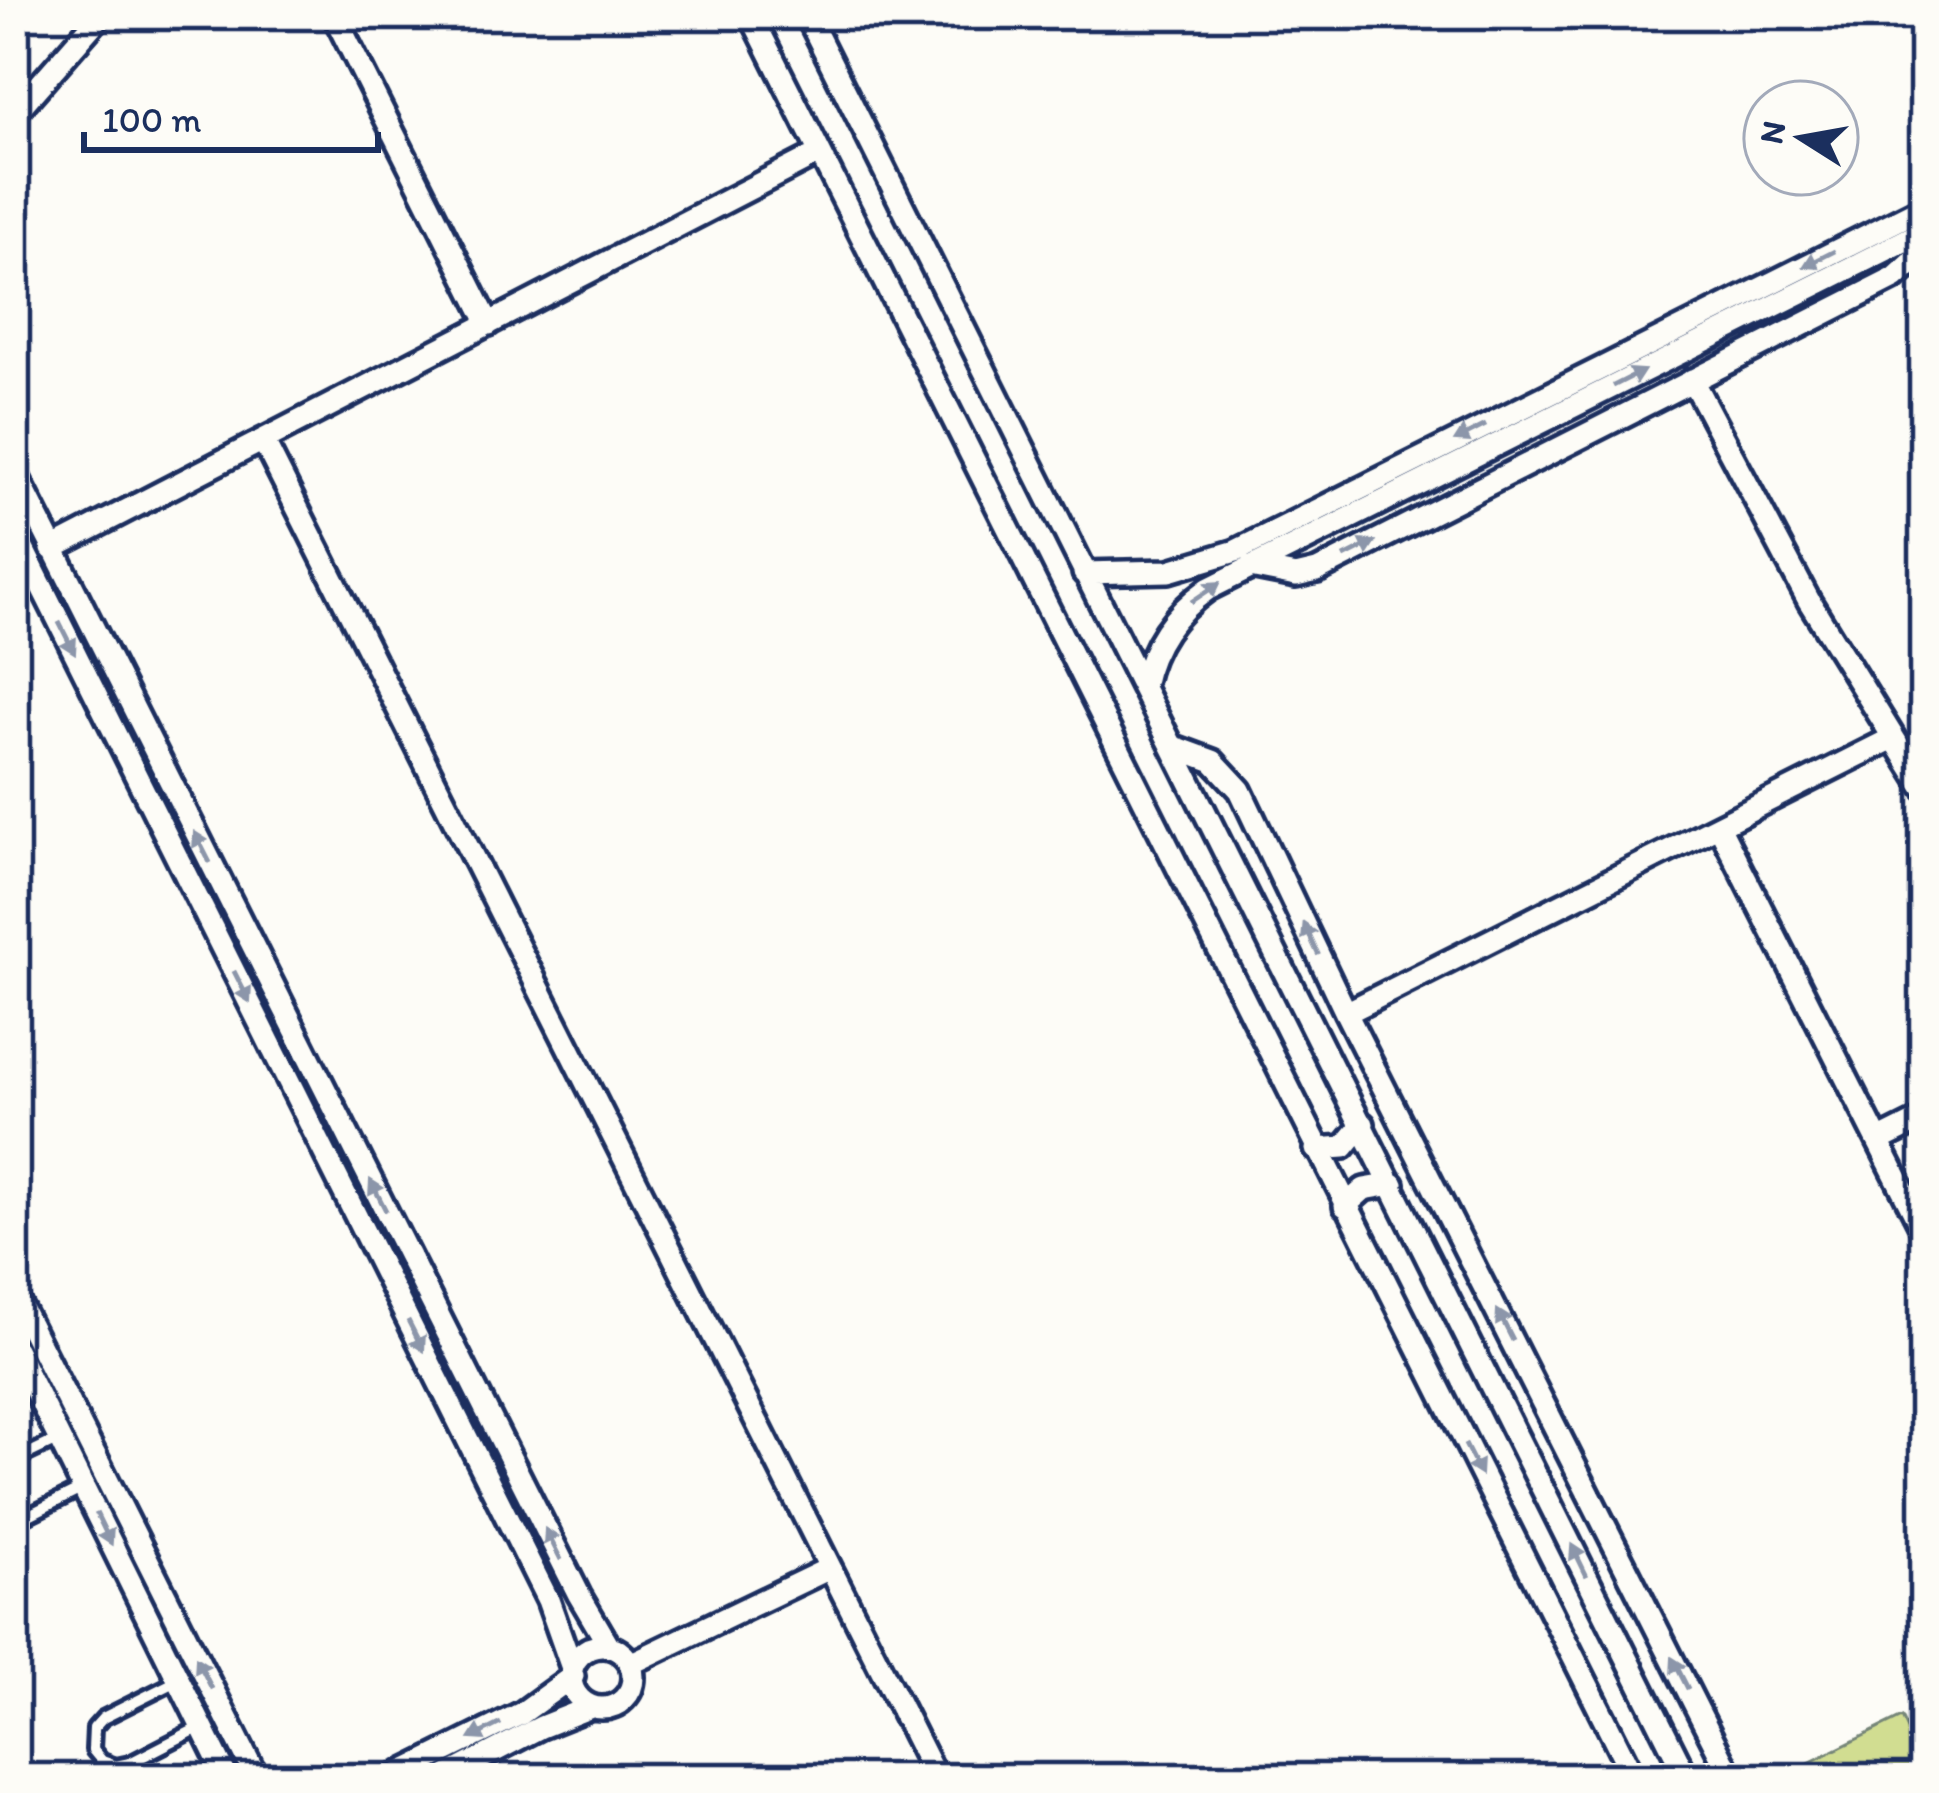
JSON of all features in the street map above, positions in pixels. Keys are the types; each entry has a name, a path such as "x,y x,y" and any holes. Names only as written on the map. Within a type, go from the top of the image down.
{"street":[{"path":"15,112 101,15"},
{"path":"334,15 489,324"},
{"path":"751,15 1634,1778"},
{"path":"807,15 1687,1778"},
{"path":"52,549 819,153"},
{"path":"1084,573 1169,571 1236,550 1924,207"},
{"path":"1144,686 1158,641 1179,613 1208,589 1924,230"},
{"path":"1250,567 1296,576 1317,571 1894,278 1915,260 1924,241"},
{"path":"1692,380 1809,601 1924,787"},
{"path":"263,440 936,1778"},
{"path":"15,472 579,1595 609,1646 630,1664 633,1680 627,1695 607,1708 591,1707 541,1727 443,1778"},
{"path":"15,533 548,1600 574,1691 591,1707"},
{"path":"1346,1012 1891,739"},
{"path":"1175,747 1213,761 1240,790 1346,1012 1732,1778"},
{"path":"1718,826 1924,1232"},
{"path":"1878,1141 1924,1118"},
{"path":"1316,1149 1344,1147 1363,1124"},
{"path":"1345,1206 1364,1189 1393,1184"},
{"path":"15,1296 256,1778"},
{"path":"15,1349 227,1778"},
{"path":"630,1664 830,1568"},
{"path":"392,1778 522,1713 572,1672 586,1649 609,1646"}],"lane":[{"path":"15,1460 59,1439"},
{"path":"15,1522 83,1488"},
{"path":"179,1680 103,1718 94,1728 93,1750 102,1761 123,1765 202,1726"}],"green space":[{"path":"1902,1717 1924,1763 1924,1778 1778,1778"}]}
